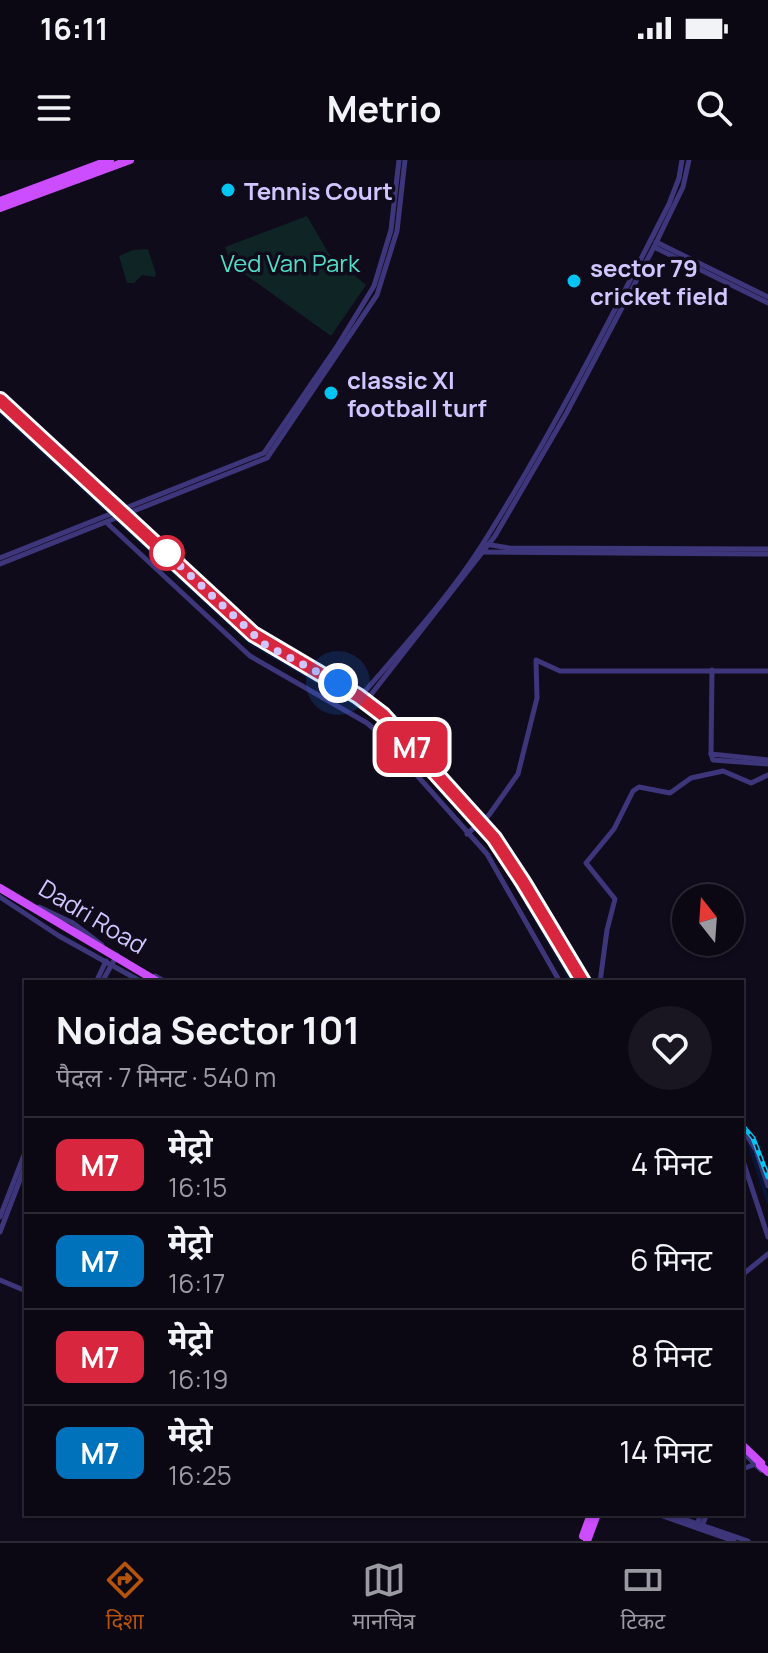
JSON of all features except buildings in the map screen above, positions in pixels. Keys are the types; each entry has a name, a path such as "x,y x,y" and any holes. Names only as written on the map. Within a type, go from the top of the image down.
{"main road":[{"path":"0,201 110,160"},
{"path":"0,208 130,160"},
{"path":"0,890 146,980"},
{"path":"0,890 155,980"},
{"path":"744,1449 761,1464"},
{"path":"584,1541 590,1516"},
{"path":"584,1541 596,1516"}],"street":[{"path":"0,564 264,453 372,290 391,230 399,160"},
{"path":"124,513 267,458 377,295 399,224 405,160"},
{"path":"486,544 560,414 669,204 682,160"},
{"path":"363,697 481,551 566,414 655,245 683,187 689,160"},
{"path":"655,245 768,300"},
{"path":"0,400 264,644 363,697 393,719 506,853 579,980"},
{"path":"0,558 106,521"},
{"path":"106,521 250,656 373,728 487,854 559,980"},
{"path":"486,544 509,548 768,552"},
{"path":"481,551 768,552"},
{"path":"469,833 483,824 518,774 537,698 536,660 560,671 768,671"},
{"path":"712,670 713,760 768,762"},
{"path":"600,980 615,899 586,863 612,832 635,789 639,787 670,793 691,778 723,771 751,783 768,775"},
{"name":"Dadri Road","path":"0,890 73,923 115,953 162,980"},
{"name":"Dadri Road","path":"0,890 59,936 139,980"},
{"path":"97,980 115,953"},
{"path":"103,980 108,962"},
{"path":"744,1131 756,1150 768,1186"},
{"path":"0,1217 24,1155"},
{"path":"744,1164 768,1237"},
{"path":"0,1232 24,1169"},
{"path":"744,1273 768,1254"},
{"path":"0,1280 24,1290"},
{"path":"663,1516 748,1541"},
{"path":"674,1516 734,1541"},
{"path":"699,1527 703,1516"}],"green space":[{"name":"Ved Van Park","path":"307,216 329,254 366,285 331,336 232,265 225,247"},
{"path":"148,249 155,277 142,275 134,283 127,283 119,256 133,250"}],"waterway":[{"path":"0,412 249,642 392,730 494,847 571,980"},
{"path":"748,1140 768,1201"}],"railway":[{"path":"0,396 255,632 358,694 389,718 505,850 585,980"},
{"path":"744,1127 753,1138 768,1177"}],"metro line":[{"name":"M7","path":"0,400 253,634 358,696 383,715 494,838 582,980"}],"place":[{"name":"Tennis Court","path":"228,190"},
{"name":"sector 79 cricket field","path":"574,281"},
{"name":"classic XI football turf","path":"331,393"}],"route":[{"path":"167,553 163,550 264,644 338,683"}]}
